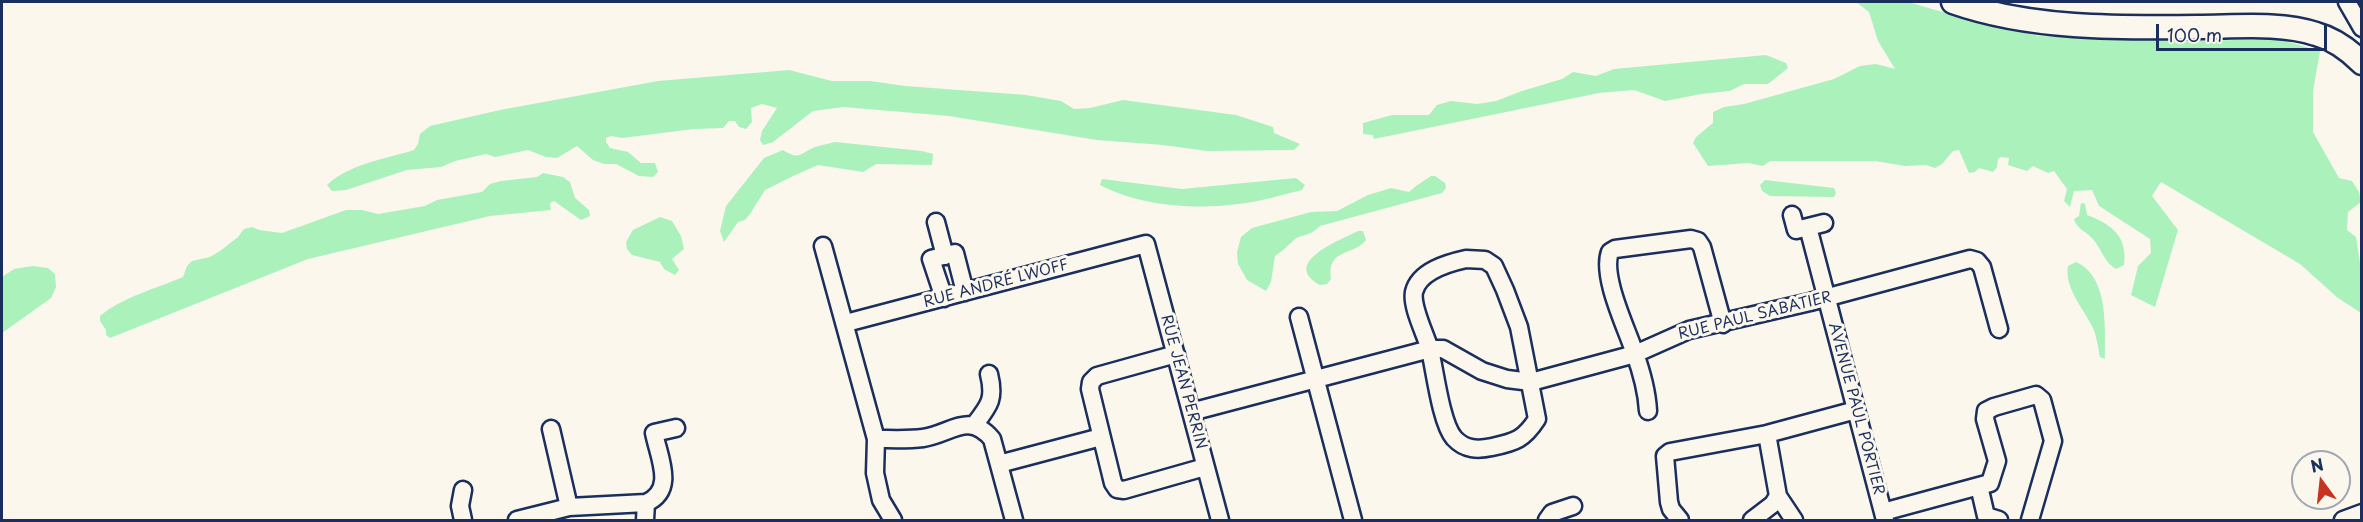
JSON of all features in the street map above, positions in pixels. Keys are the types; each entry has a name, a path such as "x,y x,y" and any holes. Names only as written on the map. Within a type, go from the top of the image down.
{"highway":[{"path":"1953,2 2006,16 2057,23 2256,27 2305,32 2335,42 2361,63"}],"street":[{"path":"2348,2 2361,28"},
{"name":"AVENUE PAUL PORTIER","path":"1792,215 1796,230 1816,225 1827,298 1884,516"},
{"path":"936,222 945,255"},
{"path":"1648,411 1648,401 1635,354 1617,308 1607,261 1610,252 1615,249 1691,239 1698,241 1702,247 1723,324"},
{"name":"RUE ANDRÉ LWOFF","path":"846,323 1146,244"},
{"name":"RUE JEAN PERRIN","path":"1146,244 1220,520"},
{"path":"824,246 876,439 875,473 881,501 893,520"},
{"path":"944,298 931,259 955,253 965,292"},
{"path":"1466,259 1485,260 1494,266 1519,327 1531,382 1537,419 1527,434 1509,443 1479,450 1466,447 1454,438 1446,424 1430,349 1414,303 1414,292 1421,280 1443,265 1466,259"},
{"name":"RUE PAUL SABATIER","path":"1430,349 1443,350 1490,374 1531,382 1635,354 1689,330 1723,324 1827,298 1970,259 1977,261 1982,267 1999,329"},
{"path":"1299,317 1353,520"},
{"path":"1191,412 1430,349"},
{"path":"1176,354 1097,376 1091,382 1090,389 1101,437 1113,483 1117,489 1124,490 1205,467"},
{"path":"975,424 988,408 993,391 989,374"},
{"path":"1884,516 1990,483 1997,461 1985,419 1986,411 2036,395 2042,400 2053,441 2030,520"},
{"path":"1680,520 1671,509 1669,502 1665,456 1670,452 1767,434 1856,410"},
{"path":"876,439 925,438 958,426 975,424 985,430 992,439 1014,520"},
{"path":"517,520 540,518 569,507 646,503 655,499 662,490 664,480 654,433 676,428"},
{"path":"550,429 569,507"},
{"path":"1767,434 1777,492 1794,520"},
{"path":"999,464 1101,437"},
{"path":"1979,486 1986,516 1999,520"},
{"path":"463,490 460,506 463,520"},
{"path":"1752,520 1773,504 1777,492"},
{"path":"645,520 646,503"},
{"path":"1547,520 1552,513 1573,506"},
{"path":"2343,520 2361,513"}],"green space":[{"path":"1856,2 1908,2 2038,36 2192,41 2278,39 2320,51 2313,91 2313,132 2339,178 2352,181 2359,192 2361,202 2348,212 2347,230 2356,237 2361,270 2361,313 2338,298 2300,264 2161,182 2152,196 2178,230 2155,307 2131,295 2138,266 2151,253 2150,239 2099,206 2092,190 2074,191 2070,207 2064,201 2067,189 2054,171 2048,173 2033,166 2027,171 2008,165 2009,158 2001,157 1993,172 1979,168 1969,173 1959,150 1953,151 1942,164 1935,168 1926,165 1905,166 1875,161 1770,161 1763,166 1748,163 1708,166 1693,143 1696,137 1713,123 1713,112 1724,107 1744,104 1834,79 1860,66 1876,64 1895,69 1878,41 1869,12"},
{"path":"1766,55 1786,63 1788,68 1768,84 1744,84 1730,91 1665,101 1634,90 1599,93 1374,139 1373,135 1363,134 1363,123 1392,115 1429,115 1437,105 1451,101 1477,104 1496,101 1562,79 1573,72 1596,76 1614,69"},
{"path":"789,70 832,81 870,81 905,86 1026,95 1061,101 1074,109 1090,108 1123,100 1236,115 1273,127 1274,133 1300,144 1294,150 1207,151 1097,140 949,116 844,107 813,111 773,142 763,145 760,140 762,131 777,108 762,104 751,108 752,122 746,129 739,127 735,121 729,121 723,128 606,138 610,148 628,152 641,163 655,163 658,172 653,177 639,176 616,164 604,164 593,160 577,146 557,158 546,157 528,150 495,157 486,154 455,161 441,167 407,170 346,190 332,191 327,185 357,167 414,150 420,134 430,126 500,110 658,81"},
{"path":"835,142 922,151 933,154 932,165 876,164 863,172 818,165 765,190 750,214 745,220 738,222 724,242 720,231 726,206 764,158 783,150 793,155 800,155 815,147"},
{"path":"543,173 563,177 570,182 575,198 589,210 590,216 581,220 554,201 550,203 551,210 490,216 308,259 110,338 106,335 106,330 100,321 100,316 109,309 183,277 187,266 192,261 210,257 220,251 238,237 244,229 252,227 282,233 346,210 362,210 378,214 425,206 437,200 482,192 490,184 537,177"},
{"path":"1431,176 1445,183 1446,188 1442,193 1320,226 1297,238 1275,256 1271,282 1266,291 1247,280 1238,264 1237,252 1241,237 1252,228 1311,212 1337,211 1368,195 1391,188 1409,192"},
{"path":"1296,178 1305,185 1302,190 1246,203 1204,207 1150,202 1132,198 1100,185 1102,179 1182,189"},
{"path":"1765,180 1834,188 1836,193 1834,197 1770,196 1762,191 1760,185"},
{"path":"2081,203 2085,204 2087,215 2110,227 2116,233 2123,246 2124,265 2116,269 2111,265 2095,241 2077,225 2074,219 2079,216"},
{"path":"660,217 672,221 681,236 684,249 672,259 679,270 675,275 664,269 660,262 632,255 627,249 626,242 633,230"},
{"path":"1358,231 1363,231 1366,240 1337,257 1331,269 1331,279 1327,284 1320,285 1309,277 1307,269 1317,253"},
{"path":"2076,262 2087,269 2100,291 2105,319 2105,359 2100,357 2093,328 2069,282 2068,266"},
{"path":"33,266 48,268 55,274 56,287 51,298 2,333 2,277 14,269"}]}
